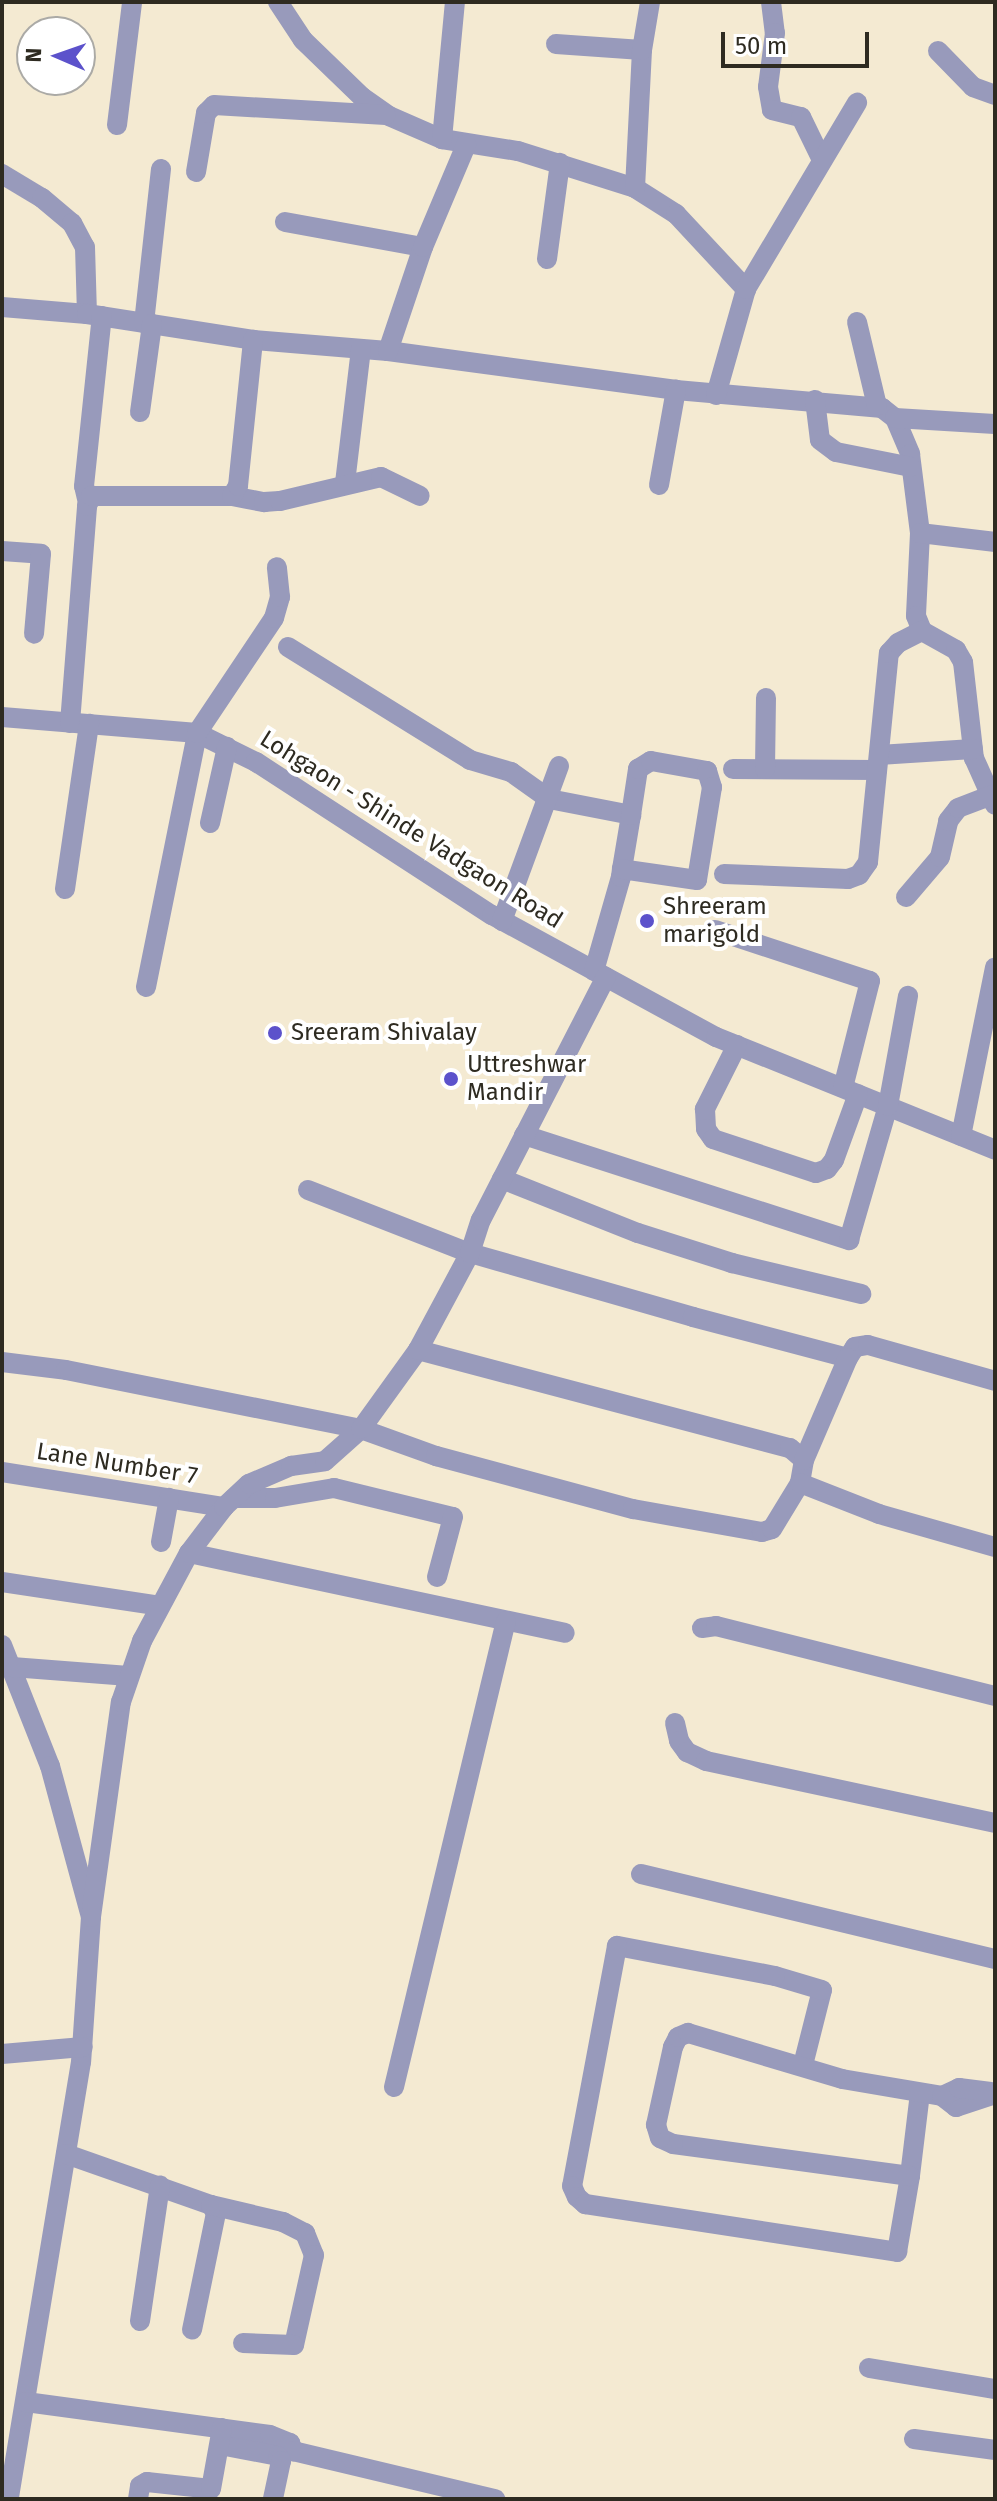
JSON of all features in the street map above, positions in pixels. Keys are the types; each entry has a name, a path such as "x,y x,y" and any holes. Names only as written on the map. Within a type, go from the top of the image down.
{"street":[{"path":"117,125 132,2"},
{"path":"278,2 303,40 362,97 389,116 442,139 518,151 635,188 676,214 746,289"},
{"path":"442,139 455,2"},
{"path":"635,188 642,50 650,2"},
{"path":"771,2 775,33 768,87 772,110 801,117 822,160"},
{"path":"556,44 642,50"},
{"path":"938,51 973,87 995,95"},
{"path":"716,395 746,289 857,103"},
{"path":"196,172 206,113 214,105 389,116"},
{"path":"388,351 423,247 466,145"},
{"path":"547,259 560,163"},
{"path":"140,412 161,169"},
{"path":"2,174 42,198 72,223 85,247 95,315 84,486 88,503 79,723 65,889"},
{"path":"285,222 423,247"},
{"path":"2,307 95,315 253,340 388,351 716,395 877,406 895,418 995,424"},
{"path":"857,322 877,406"},
{"path":"232,496 238,486 253,340"},
{"path":"345,483 361,349"},
{"path":"659,485 676,390"},
{"path":"815,400 820,440 836,452 911,467"},
{"path":"895,418 911,467 920,533 915,603 922,631 956,650 963,662 973,749 993,802 958,808 948,821 940,857 906,897"},
{"path":"88,503 91,496 103,494 219,499 232,496 264,502 280,501 345,483 381,477 420,496"},
{"path":"920,533 995,542"},
{"path":"2,551 41,554 34,634"},
{"path":"146,987 197,733 274,618 280,597 277,567"},
{"path":"724,874 848,879 859,875 868,862 889,653 898,643 922,631"},
{"path":"288,647 470,760 511,772 549,799 631,815"},
{"path":"765,769 766,698"},
{"name":"Lohgaon - Shinde Vadgaon Road","path":"2,717 197,733 256,762 502,921 600,974 737,1045 995,1150"},
{"path":"210,823 227,747"},
{"path":"733,769 878,762 973,749"},
{"path":"9,2499 83,2047 91,1917 121,1702 129,1676 160,1606 189,1553 229,1502 249,1484 291,1466 325,1461 361,1429 418,1350 470,1253 481,1220 600,974 622,869 638,769 645,762 707,771 711,779 697,880 622,869"},
{"path":"502,921 559,766"},
{"path":"715,930 870,981 850,1091 834,1160 827,1169 816,1173 713,1139 706,1129 705,1109 737,1045"},
{"path":"961,1136 995,967"},
{"path":"524,1135 849,1240 888,1106 908,996"},
{"path":"502,1179 651,1237 732,1263 861,1294"},
{"path":"308,1190 470,1253 848,1358"},
{"path":"2,1362 66,1370 361,1429 436,1456 606,1502 747,1530 772,1529 800,1483 804,1460 855,1347 868,1345 995,1381"},
{"path":"418,1350 790,1448 804,1460"},
{"name":"Lane Number 7","path":"2,1472 169,1498 229,1502 334,1488 453,1517 437,1577"},
{"path":"800,1483 879,1514 995,1547"},
{"path":"161,1542 169,1498"},
{"path":"189,1553 565,1633"},
{"path":"2,1582 160,1606"},
{"path":"394,2087 506,1621"},
{"path":"702,1628 716,1626 995,1696"},
{"path":"2,1645 50,1766 91,1917"},
{"path":"12,1667 129,1676"},
{"path":"675,1723 679,1741 687,1752 706,1761 995,1823"},
{"path":"641,1874 995,1959"},
{"path":"803,2065 822,1990 775,1976 617,1946 572,2186 577,2197 585,2204 897,2252 920,2093"},
{"path":"910,2176 673,2144 660,2138 656,2125 678,2037 688,2033 842,2079 942,2096 956,2107 994,2093"},
{"path":"2,2054 83,2047"},
{"path":"66,2154 211,2205 283,2222 305,2233 314,2255 294,2345 243,2343"},
{"path":"140,2321 160,2185"},
{"path":"192,2330 216,2213 211,2205"},
{"path":"869,2368 995,2389"},
{"path":"2,2419 25,2411 221,2437 270,2435 290,2443 293,2451 282,2499"},
{"path":"138,2499 140,2486 147,2482 211,2489 221,2437"},
{"path":"221,2437 278,2456 281,2461 273,2499"},
{"path":"914,2439 995,2450"},
{"path":"293,2451 495,2499"}],"place":[{"name":"Shreeram marigold","path":"647,921"},
{"name":"Sreeram Shivalay","path":"275,1033"},
{"name":"Uttreshwar Mandir","path":"451,1079"}]}
